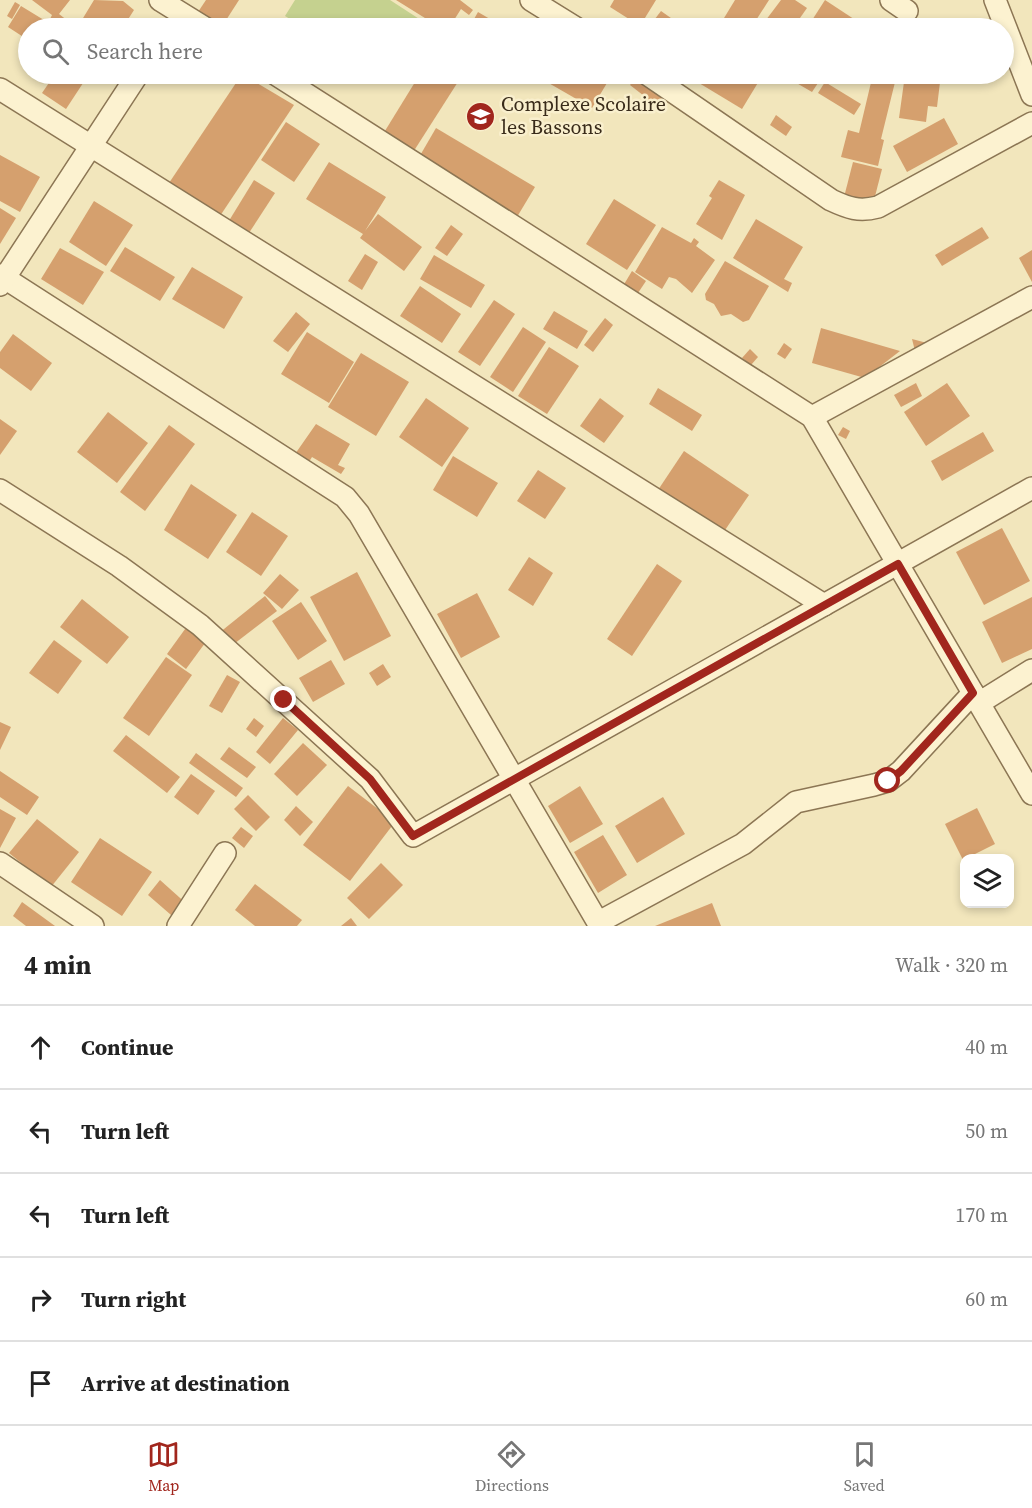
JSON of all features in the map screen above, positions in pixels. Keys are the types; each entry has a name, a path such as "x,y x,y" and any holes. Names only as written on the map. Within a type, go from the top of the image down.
{"street":[{"path":"531,0 560,18"},
{"path":"995,0 1002,18"},
{"path":"173,10 187,18"},
{"path":"1014,49 1032,95"},
{"path":"131,84 2,280 345,497 359,514 599,924 743,844 796,802 888,781 976,698 1032,670"},
{"path":"291,84 813,417 1032,794"},
{"path":"662,84 831,200 849,208 864,211 878,207 1032,123"},
{"path":"0,89 824,606"},
{"path":"813,417 1032,297"},
{"path":"0,490 118,566 200,626 370,779 413,836 1032,489"},
{"path":"178,926 225,853"},
{"path":"0,863 93,926"}],"green space":[{"path":"295,0 390,0 418,18 288,18 285,16"}],"building":[{"path":"32,0 70,0 59,14 64,18 50,18 52,15"},
{"path":"94,0 123,1 134,10 129,18 83,18"},
{"path":"206,0 239,0 227,18 202,18 196,15"},
{"path":"396,0 460,0 473,10 469,15 461,9 455,18 425,18"},
{"path":"614,0 656,0 645,18 627,18 610,7"},
{"path":"735,0 769,0 757,18 724,18"},
{"path":"781,0 795,0 807,8 800,18 768,18"},
{"path":"825,0 852,18 813,18"},
{"path":"15,2 20,5 12,19 7,16"},
{"path":"21,6 41,18 18,18 18,34 8,27"},
{"path":"661,11 671,18 656,18"},
{"path":"478,12 488,18 475,18"},
{"path":"48,84 82,84 66,109 42,93"},
{"path":"235,84 259,84 294,105 218,219 167,186"},
{"path":"414,84 457,84 410,157 380,139"},
{"path":"550,84 606,84 592,108"},
{"path":"651,84 670,99 662,110 630,85"},
{"path":"701,84 757,84 742,109"},
{"path":"798,84 817,84 812,92"},
{"path":"824,84 828,84 861,104 854,115 818,93"},
{"path":"871,84 895,84 881,139 884,140 878,166 841,157 848,130 859,133"},
{"path":"904,84 940,84 937,107 928,106 926,122 899,118"},
{"path":"776,115 792,127 786,136 770,125"},
{"path":"944,118 958,144 907,172 893,146"},
{"path":"286,122 320,144 294,182 261,160"},
{"path":"436,128 535,187 517,217 418,159"},
{"path":"0,155 40,177 20,212 0,201"},
{"path":"329,162 386,197 365,231 378,214 422,247 404,271 360,238 363,234 306,199"},
{"path":"853,162 882,169 872,208 843,201"},
{"path":"254,180 275,193 247,236 227,224"},
{"path":"719,180 745,195 722,240 696,224 712,198 709,196"},
{"path":"614,199 656,225 627,270 586,244"},
{"path":"94,201 133,225 106,266 69,242"},
{"path":"0,208 16,218 0,244"},
{"path":"756,219 803,247 784,279 792,283 788,292 733,258"},
{"path":"451,225 463,234 447,256 435,248"},
{"path":"662,227 691,243 694,238 699,242 696,246 715,260 692,293 676,279 669,277 662,289 635,272"},
{"path":"982,227 989,238 942,266 935,255"},
{"path":"125,247 175,277 160,301 110,271"},
{"path":"60,248 104,272 83,305 41,279"},
{"path":"1032,250 1032,282 1019,258"},
{"path":"365,254 378,262 362,290 348,281"},
{"path":"434,255 485,285 471,308 420,279"},
{"path":"725,261 769,286 749,320 743,322 731,314 721,316 714,304 706,300 705,294"},
{"path":"192,267 243,297 224,329 172,299"},
{"path":"632,271 646,281 636,296 623,286"},
{"path":"420,286 461,314 442,343 400,316"},
{"path":"494,300 515,314 480,366 458,352"},
{"path":"554,311 588,331 577,349 543,329"},
{"path":"296,312 310,324 288,352 273,341"},
{"path":"605,318 613,325 593,352 584,345"},
{"path":"523,327 546,342 513,392 490,377"},
{"path":"821,328 900,351 865,378 812,363"},
{"path":"307,332 354,362 329,403 281,374"},
{"path":"13,334 52,363 31,391 0,368 0,352"},
{"path":"912,339 927,343 915,351"},
{"path":"784,343 792,349 785,359 777,354"},
{"path":"549,347 579,366 547,414 518,396"},
{"path":"750,349 758,357 751,365 742,358"},
{"path":"361,353 409,382 376,436 328,407"},
{"path":"916,383 922,396 901,407 894,395"},
{"path":"947,383 970,416 926,446 904,412"},
{"path":"658,388 702,415 692,431 649,404"},
{"path":"426,398 469,428 442,467 399,437"},
{"path":"600,398 624,416 604,443 580,426"},
{"path":"108,412 148,443 117,483 77,452"},
{"path":"0,419 17,431 0,455"},
{"path":"316,424 350,444 338,465 345,468 341,474 312,457 307,465 293,457"},
{"path":"169,425 195,444 145,511 120,492"},
{"path":"843,427 850,431 846,439 838,435"},
{"path":"983,432 994,451 942,481 931,461"},
{"path":"684,451 749,495 723,533 658,490"},
{"path":"453,456 498,483 477,517 433,490"},
{"path":"538,470 566,488 545,519 517,501"},
{"path":"191,484 237,515 208,559 164,530"},
{"path":"252,512 288,536 261,576 226,552"},
{"path":"1002,528 1030,581 984,605 956,552"},
{"path":"529,557 553,573 533,606 508,590"},
{"path":"657,564 682,581 632,656 607,639"},
{"path":"357,572 391,636 344,661 310,597"},
{"path":"280,574 299,590 282,609 263,593"},
{"path":"477,593 500,637 461,658 437,614"},
{"path":"265,596 277,611 230,647 219,633"},
{"path":"1032,597 1032,649 1002,663 982,622"},
{"path":"82,599 129,637 107,664 60,627"},
{"path":"301,602 327,641 298,660 272,621"},
{"path":"188,625 208,639 186,669 167,654"},
{"path":"54,640 82,661 58,694 29,673"},
{"path":"166,657 192,675 149,736 123,718"},
{"path":"331,660 345,684 313,702 299,678"},
{"path":"383,664 391,677 377,686 369,673"},
{"path":"227,675 240,682 222,713 209,706"},
{"path":"254,718 264,726 256,737 246,729"},
{"path":"283,718 298,730 270,764 256,752"},
{"path":"0,722 11,727 0,750"},
{"path":"126,735 180,777 167,793 113,751"},
{"path":"303,743 327,765 297,796 274,774"},
{"path":"229,747 256,767 247,778 220,759"},
{"path":"196,753 243,788 236,797 189,763"},
{"path":"0,771 39,797 27,815 0,797"},
{"path":"191,774 215,791 198,815 174,797"},
{"path":"348,786 395,822 350,881 303,845"},
{"path":"580,786 603,824 570,843 548,806"},
{"path":"248,795 270,817 256,831 234,809"},
{"path":"663,797 685,834 637,863 615,826"},
{"path":"296,806 313,822 300,836 284,820"},
{"path":"977,808 995,844 975,854 960,854 945,824"},
{"path":"0,809 16,818 0,848"},
{"path":"37,819 79,852 51,887 9,853"},
{"path":"241,827 253,836 244,848 232,838"},
{"path":"603,835 627,875 598,893 574,852"},
{"path":"100,838 152,872 122,916 71,882"},
{"path":"381,863 403,885 369,919 347,898"},
{"path":"160,880 189,906 178,921 148,895"},
{"path":"255,884 302,920 297,926 255,926 235,910"},
{"path":"22,902 55,926 26,926 13,916"},
{"path":"712,903 721,926 655,926"},
{"path":"351,918 357,926 341,926"}],"place":[{"name":"Complexe Scolaire les Bassons","path":"480,116"}],"route":[{"path":"284,700 370,779 413,836 898,564 973,693 901,771 888,781"}]}
